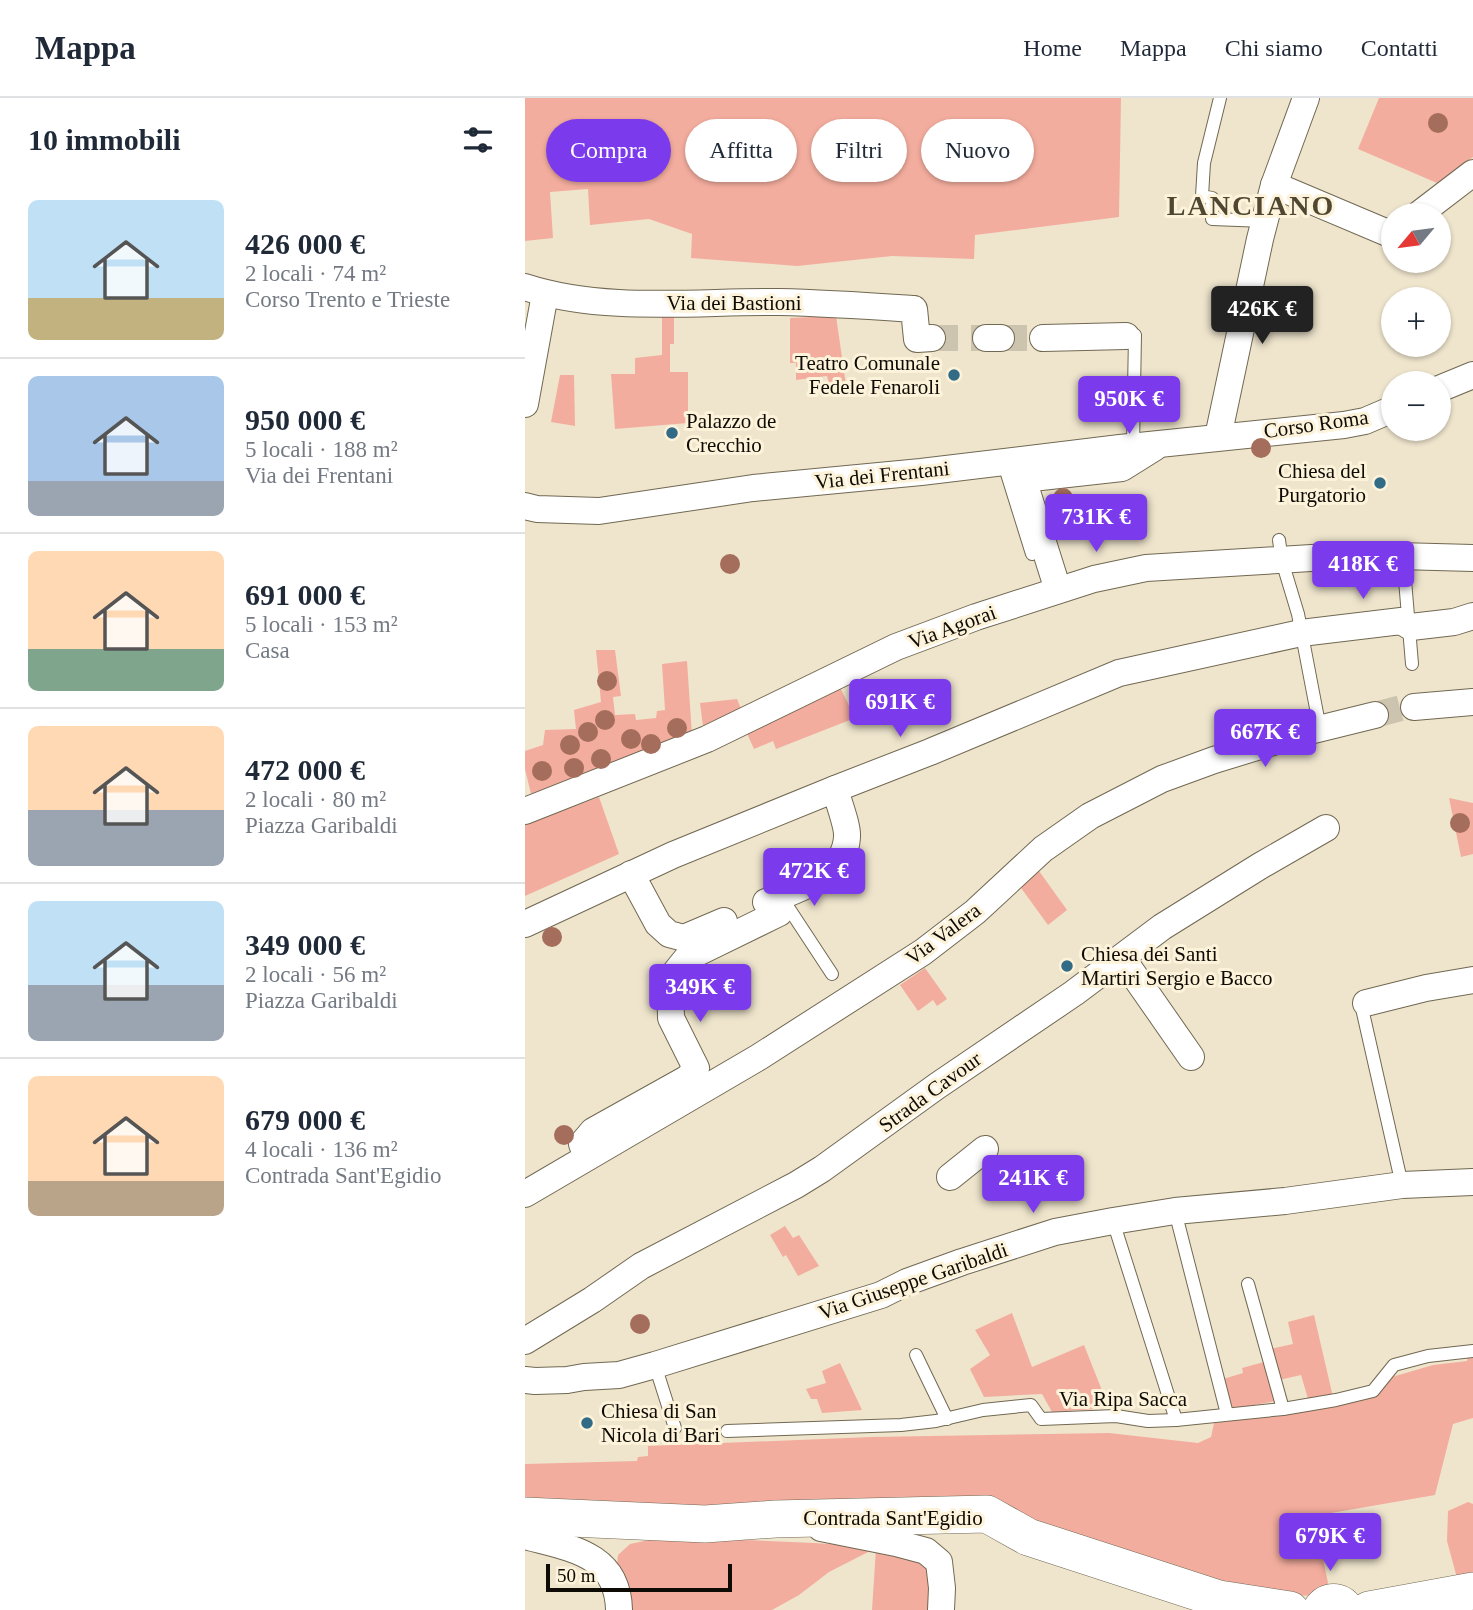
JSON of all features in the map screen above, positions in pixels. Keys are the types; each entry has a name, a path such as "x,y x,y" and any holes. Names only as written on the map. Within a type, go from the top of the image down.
{"street":[{"path":"1233,435 1265,221 1274,185 1306,98"},
{"path":"1434,203 1473,173"},
{"path":"1274,185 1381,230"},
{"path":"525,404 535,290"},
{"name":"Via dei Bastioni","path":"535,290 608,303 780,302 914,309 924,338"},
{"path":"1043,338 1126,336"},
{"path":"1451,385 1473,375"},
{"name":"Corso Roma","path":"1233,435 1344,425 1381,414"},
{"name":"Via dei Frentani","path":"525,506 537,509 599,511 748,489 921,472 1233,435"},
{"path":"1058,590 1023,479 1122,468 1161,443"},
{"name":"Via Agorai","path":"525,811 707,738 897,647 976,617 1094,579 1146,568 1281,551 1473,558"},
{"path":"525,924 673,855 1119,673 1301,633 1401,621 1411,627 1454,622 1473,616"},
{"path":"1413,707 1473,702"},
{"name":"Via Valera","path":"525,1194 759,1057 923,952 975,912 1042,849 1090,816 1162,779 1214,760 1375,715"},
{"path":"631,874 658,924 669,934 684,938 827,874 843,855 848,835 835,789"},
{"name":"Strada Cavour","path":"525,1341 641,1266 786,1191 822,1169 1162,927 1327,828"},
{"path":"587,1157 582,1144 593,1131 688,1078 696,1068 671,1018 670,979 687,958 779,913 781,896"},
{"path":"1122,958 1191,1057"},
{"path":"1363,1004 1426,988 1473,980"},
{"path":"950,1177 985,1149"},
{"name":"Via Giuseppe Garibaldi","path":"525,1380 567,1380 619,1375 655,1365 881,1295 907,1282 962,1262 1055,1232 1175,1211 1230,1210 1402,1185 1473,1182"},
{"name":"Contrada Sant'Egidio","path":"525,1516 705,1524 775,1519 987,1514 1028,1537 1219,1600 1290,1610"},
{"name":"Contrada Sant'Egidio","path":"775,1519 896,1543 926,1552 939,1562 941,1610"},
{"path":"525,1536 581,1552 597,1560 609,1573 617,1589 619,1610"},
{"path":"1369,1610 1473,1591"},
{"path":"1321,1610 1326,1604 1338,1602 1346,1610"}],"lane":[{"path":"1220,98 1204,163 1202,197 1212,198 1212,219 1265,221"},
{"path":"1126,336 1135,335 1133,446"},
{"path":"1003,461 1032,554"},
{"path":"1281,551 1293,594 1320,729"},
{"path":"1403,556 1412,664"},
{"path":"781,896 832,974"},
{"path":"1363,1004 1402,1185"},
{"path":"1175,1211 1227,1414"},
{"path":"1113,1221 1177,1420"},
{"path":"1248,1284 1283,1409"},
{"name":"Via Ripa Sacca","path":"727,1431 901,1425 947,1419 982,1410 1031,1405 1041,1419 1116,1416 1148,1421 1283,1409 1373,1391 1394,1366 1428,1356 1473,1351"},
{"path":"916,1355 947,1419"},
{"path":"655,1365 675,1428"}],"shaded area":[{"path":"525,98 1121,98 1119,217 975,235 974,259 892,256 797,266 691,258 692,234 649,219 590,225 588,189 550,192 553,238 525,241"},
{"path":"1379,98 1473,98 1473,157 1437,183 1358,149"},
{"path":"662,316 674,317 670,372 688,372 688,423 615,429 611,374 635,374 635,358 662,355"},
{"path":"836,316 846,385 830,386 827,376 796,380 796,363 790,363 790,318"},
{"path":"560,375 574,375 575,426 551,422"},
{"path":"596,650 615,650 621,696 613,697 615,715 635,714 636,720 656,718 657,711 665,710 662,664 687,661 692,735 627,765 531,794 525,769 525,751 543,745 545,730 576,729 574,710 601,702"},
{"path":"837,681 855,718 776,749 773,741 754,749 744,727"},
{"path":"737,699 744,716 704,734 700,703"},
{"path":"599,797 619,854 525,896 525,825"},
{"path":"1449,798 1473,803 1473,854 1461,857"},
{"path":"1034,864 1067,910 1048,925 1016,881"},
{"path":"925,968 947,999 937,1006 933,1000 918,1011 900,985"},
{"path":"785,1226 793,1238 799,1235 819,1266 798,1276 770,1235"},
{"path":"1012,1313 1032,1367 1084,1345 1109,1408 1052,1412 1042,1394 984,1397 970,1369 990,1355 975,1330"},
{"path":"1314,1315 1333,1397 1309,1402 1301,1375 1279,1380 1270,1349 1293,1344 1288,1322"},
{"path":"1469,1353 1473,1353 1473,1418 1453,1424 1435,1495 1314,1516 1331,1597 1224,1591 1025,1531 525,1513 525,1464 637,1461 638,1457 648,1456 648,1446 871,1437 1109,1433 1198,1443 1211,1437 1214,1423 1336,1404 1392,1377 1433,1365 1467,1361"},
{"path":"1264,1362 1276,1401 1232,1409 1223,1379 1243,1373 1242,1368"},
{"path":"840,1363 862,1410 822,1413 817,1399 811,1399 806,1389 826,1383 822,1371"},
{"path":"1468,1502 1473,1504 1473,1575 1457,1578 1447,1541 1448,1511"},
{"path":"723,1539 876,1547 929,1564 935,1610 872,1610 876,1548 829,1572 799,1595 772,1610 628,1610 616,1573 618,1555 630,1544 649,1540"}],"tunnel":[{"path":"932,338 986,338"},
{"path":"1001,338 1043,338"},
{"path":"1375,715 1414,707"}],"place":[{"name":"Teatro Comunale Fedele Fenaroli","path":"954,375"},
{"name":"Palazzo de Crecchio","path":"672,433"},
{"name":"Chiesa del Purgatorio","path":"1380,483"},
{"name":"Chiesa dei Santi Martiri Sergio e Bacco","path":"1067,966"},
{"name":"Chiesa di San Nicola di Bari","path":"587,1423"}],"district":[{"name":"LANCIANO","path":"1251,205"}]}
